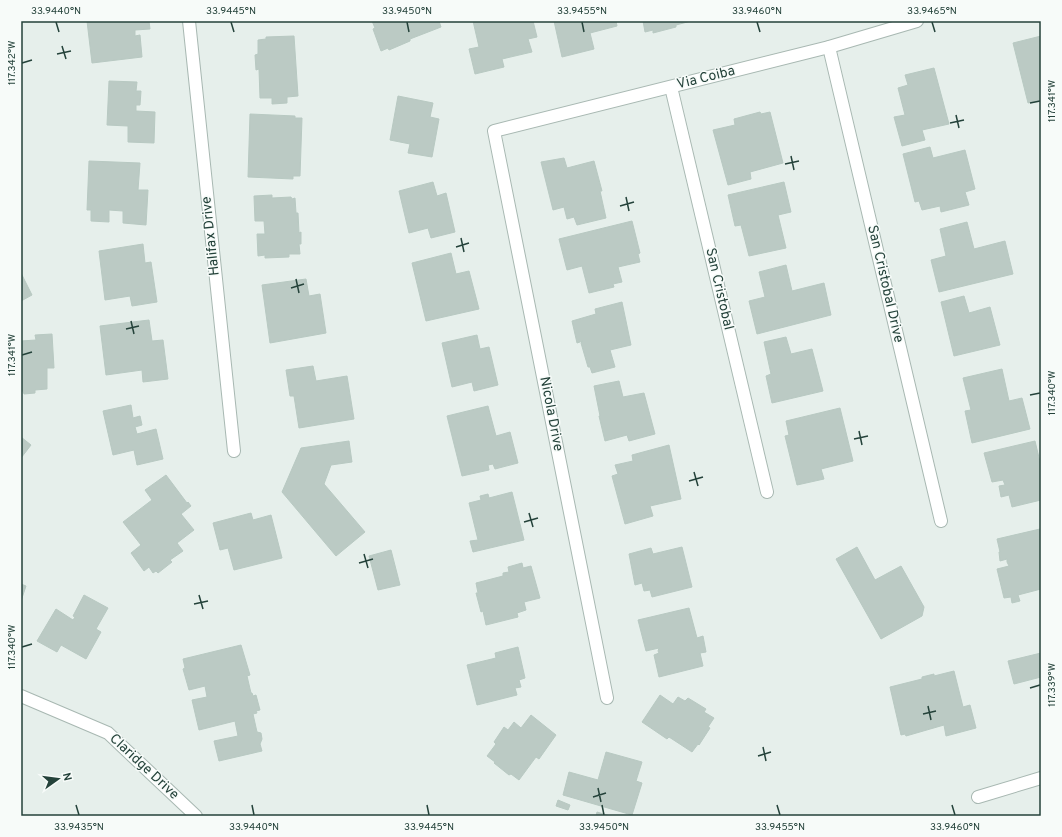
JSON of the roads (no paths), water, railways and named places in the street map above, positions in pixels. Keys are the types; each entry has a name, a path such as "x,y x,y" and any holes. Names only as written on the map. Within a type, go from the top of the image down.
{"street":[{"name":"Halifax Drive","path":"188,21 234,451"},
{"name":"Via Coiba","path":"494,131 829,47 917,21"},
{"name":"San Cristobal Drive","path":"829,47 941,521"},
{"name":"San Cristobal","path":"671,87 768,492"},
{"name":"Nicola Drive","path":"494,131 608,698"},
{"name":"Claridge Drive","path":"21,696 108,734 196,816"},
{"path":"978,797 1041,778"}]}
